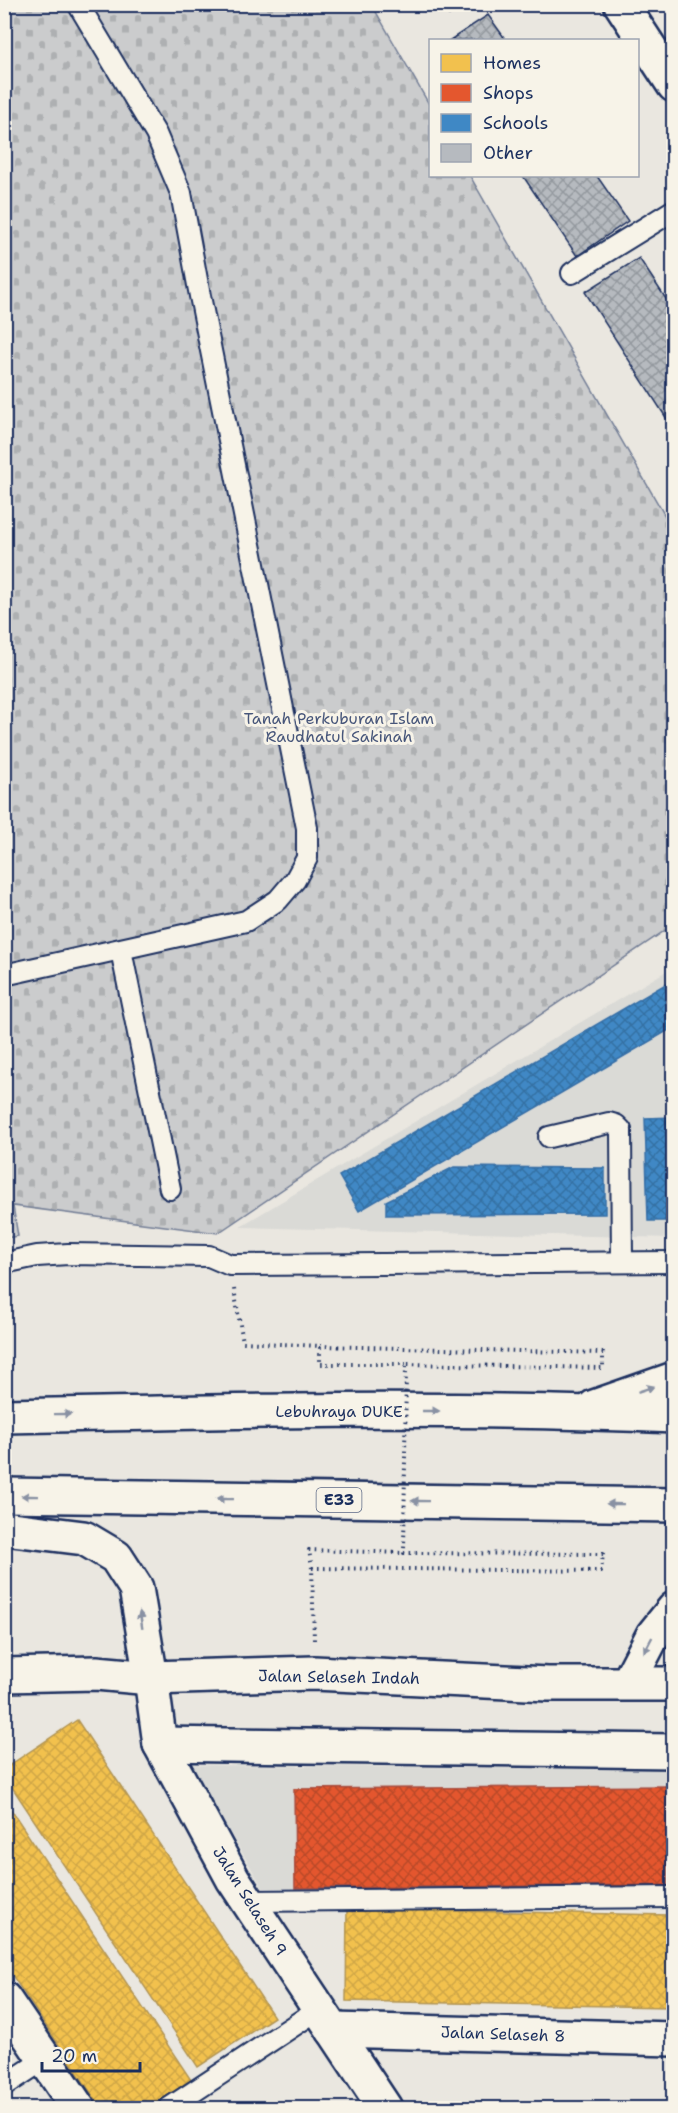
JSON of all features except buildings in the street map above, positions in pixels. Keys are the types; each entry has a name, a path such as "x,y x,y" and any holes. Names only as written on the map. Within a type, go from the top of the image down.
{"main road":[{"path":"621,4 674,85"},
{"path":"579,1412 674,1379"},
{"name":"Lebuhraya DUKE","path":"4,1416 288,1410 579,1412 674,1416"},
{"name":"E33","path":"4,1495 674,1505"},
{"name":"Jalan Selaseh 9","path":"4,1528 84,1538 116,1557 136,1588 160,1744 233,1879 385,2109"},
{"path":"628,1683 654,1635 674,1609"},
{"name":"Jalan Selaseh Indah","path":"4,1675 96,1673 151,1678 314,1673 548,1684 674,1684"},
{"path":"160,1744 674,1751"},
{"path":"4,1999 78,2109"},
{"name":"Jalan Selaseh 8","path":"326,2019 674,2039"}],"lane":[{"path":"4,975 246,921 278,900 295,880 307,858 307,828 182,193 156,134 78,4"},
{"path":"572,273 674,210"},
{"path":"121,950 170,1189"},
{"path":"549,1137 609,1123 621,1130 622,1262"},
{"path":"4,1263 37,1256 68,1254 209,1257 230,1264 674,1262"},
{"path":"247,1901 674,1897"},
{"path":"168,2109 326,2019"},
{"path":"4,2086 45,2059"}],"path":[{"path":"230,1264 243,1342 603,1353 603,1368 320,1364 320,1346"},
{"path":"404,1552 406,1364"},
{"path":"312,1568 601,1571 603,1554 309,1550 312,1568 314,1673"}],"shaded area":[{"path":"673,967 673,1238 239,1227"},
{"path":"190,1765 673,1770 673,1894 263,1888"}],"green space":[{"name":"Tanah Perkuburan Islam Raudhatul Sakinah","path":"5,5 372,5 429,104 429,177 471,177 673,530 673,925 218,1233 13,1206 18,1236 5,1238"}]}
